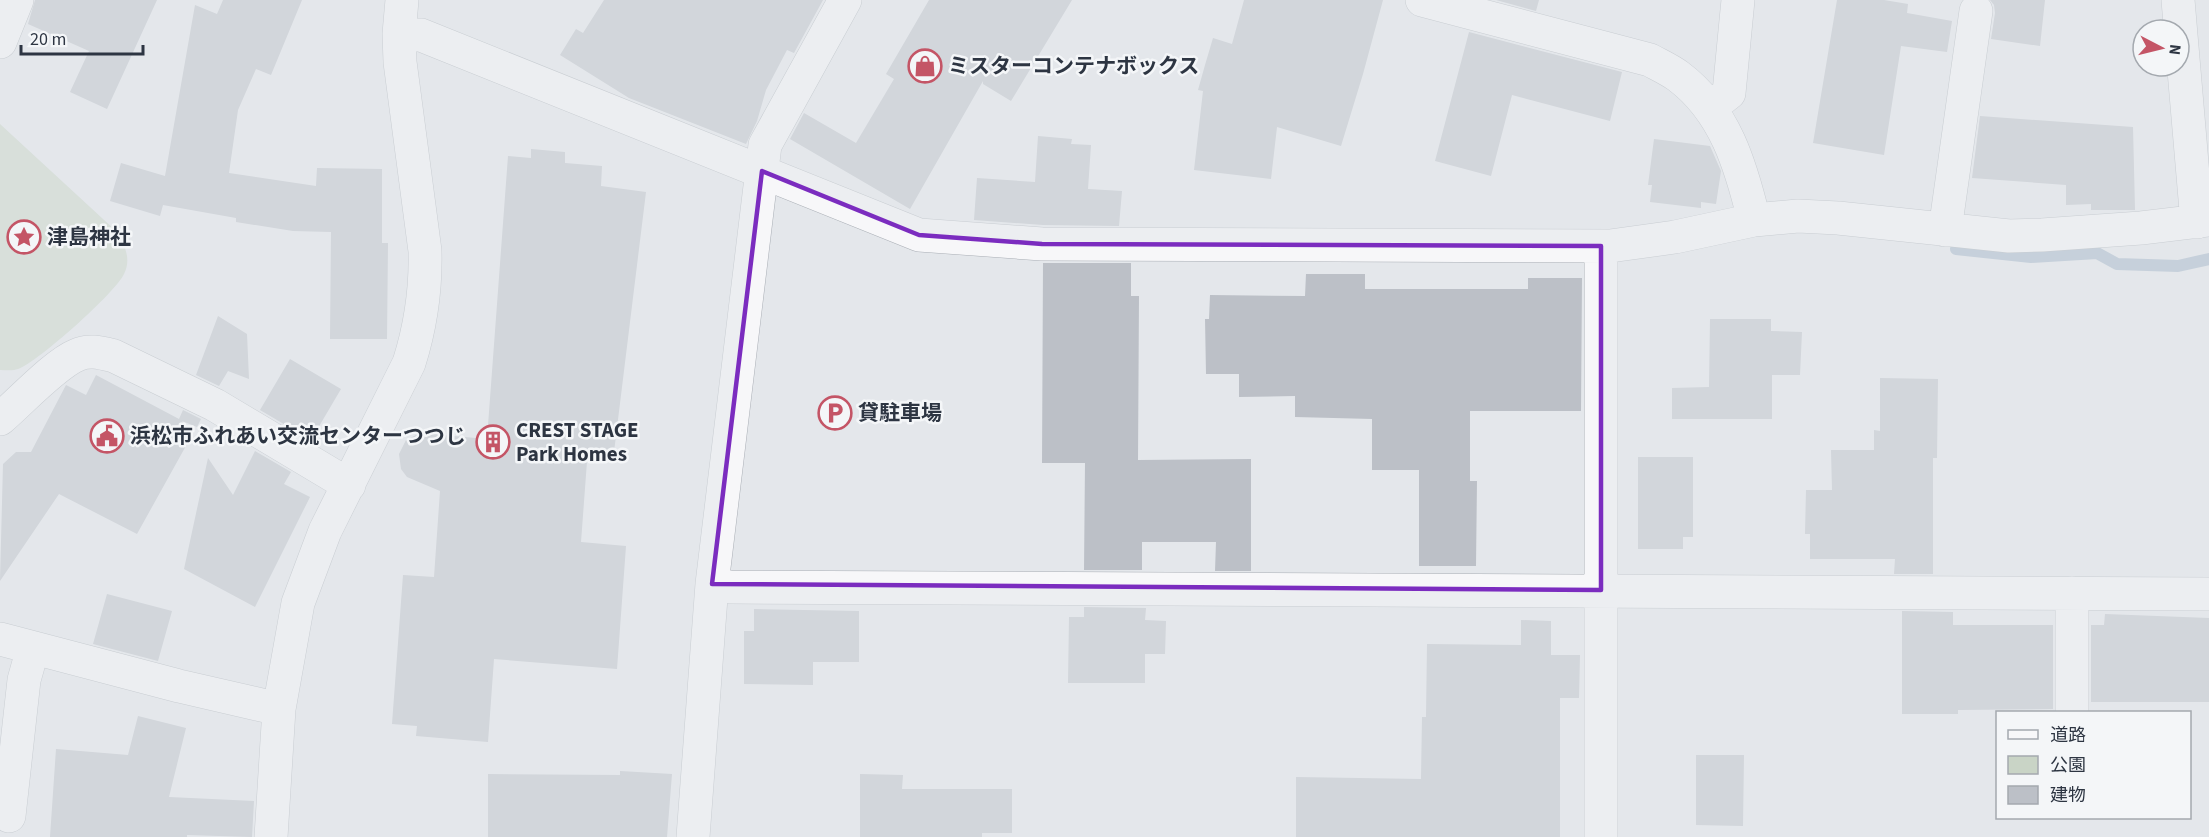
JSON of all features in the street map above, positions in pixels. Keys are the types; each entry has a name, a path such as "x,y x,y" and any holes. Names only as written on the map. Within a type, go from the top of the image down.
{"street":[{"path":"0,42 17,0"},
{"path":"271,837 279,709 298,603 325,531 409,363 418,336 424,298 425,251 400,62 401,0"},
{"path":"693,837 712,584 765,145 845,0"},
{"path":"1422,0 1650,60 1677,75 1700,94 1731,146 1746,187 1754,220"},
{"path":"1710,108 1729,93 1738,0"},
{"path":"399,34 421,35 919,235 1042,244 1601,246 1675,237 1754,220 1798,216 2009,236 2203,221 2178,0"},
{"path":"1945,230 1976,11"},
{"path":"1601,246 1601,837"},
{"path":"0,419 63,363 79,354 97,351 214,405 349,485"},
{"path":"712,584 751,587 2209,594"},
{"path":"2072,593 2072,711"},
{"path":"0,639 179,686 279,709"},
{"path":"9,816 24,680 33,648"}],"highlighted area":[{"path":"762,171 919,235 1042,244 1601,246 1601,590 712,584"}],"green space":[{"path":"0,124 116,231 127,257 124,274 92,310 42,354 28,364 12,370 0,370"}],"building":[{"path":"35,0 157,0 107,109 70,92 89,51 28,24"},
{"path":"223,0 302,0 271,75 256,69 238,110 229,173 316,186 317,168 382,169 382,243 388,243 387,339 330,339 331,232 293,231 236,222 236,218 163,205 160,216 110,201 121,163 165,176 195,5 217,14"},
{"path":"604,0 823,0 794,53 787,50 766,90 757,121 746,144 629,98 560,55 576,29 583,33"},
{"path":"929,0 1072,0 1011,101 983,84 983,81 910,209 790,139 804,113 856,143 894,79 886,74"},
{"path":"1244,0 1383,0 1341,146 1277,127 1271,179 1194,170 1203,91 1198,90 1205,65 1213,38 1232,44"},
{"path":"1496,0 1539,0 1536,11"},
{"path":"1837,0 1884,0 1908,4 1907,13 1952,21 1947,52 1901,46 1884,155 1813,143"},
{"path":"1990,0 2045,0 2040,46 1991,39 1995,13 1994,5"},
{"path":"1469,32 1622,72 1610,121 1512,95 1491,176 1435,161"},
{"path":"1980,116 2133,127 2135,210 2091,210 2091,204 2066,205 2066,185 1972,178"},
{"path":"1038,136 1072,139 1071,144 1091,145 1088,189 1122,191 1119,226 1043,225 974,220 977,178 1035,182"},
{"path":"1654,139 1710,146 1721,171 1716,204 1701,202 1701,208 1650,202 1652,185 1648,185"},
{"name":"CREST STAGE Park Homes","path":"531,149 565,152 565,163 602,166 601,186 646,192 614,452 588,448 581,542 626,546 617,669 494,659 488,742 416,736 417,726 392,724 403,575 434,577 440,491 407,477 401,469 399,454 406,440 420,433 487,439 508,156 531,158"},
{"path":"1043,263 1131,263 1131,296 1139,296 1138,460 1251,459 1251,571 1215,571 1216,542 1142,542 1142,570 1084,570 1085,463 1042,463"},
{"path":"1306,274 1365,274 1365,289 1528,289 1528,278 1582,278 1581,411 1470,411 1470,481 1477,481 1476,566 1419,566 1419,470 1372,470 1372,419 1295,417 1295,396 1239,397 1239,374 1206,374 1205,319 1209,319 1210,295 1305,296"},
{"path":"218,316 247,334 249,379 228,371 219,386 196,375"},
{"path":"1710,319 1771,319 1771,331 1802,332 1800,375 1772,375 1772,419 1672,419 1672,388 1709,387"},
{"path":"290,359 341,389 311,440 260,410"},
{"name":"浜松市ふれあい交流センターつつじ","path":"96,375 179,419 183,410 201,419 197,427 182,421 192,435 137,534 59,494 0,581 3,464 16,452 31,452 66,385 86,395"},
{"path":"1880,378 1938,379 1937,458 1933,458 1933,574 1894,574 1895,559 1810,559 1810,534 1805,534 1806,490 1832,490 1831,450 1874,450 1874,430 1880,431"},
{"path":"255,451 291,472 284,484 310,497 255,607 184,569 208,458 233,495"},
{"path":"1638,457 1693,457 1693,537 1683,537 1683,549 1638,549"},
{"path":"107,594 172,611 158,661 93,644"},
{"path":"1084,607 1146,608 1145,620 1166,621 1165,654 1145,654 1145,683 1068,683 1069,617 1084,617"},
{"path":"754,609 859,611 859,662 813,662 813,685 744,684 744,631 754,631"},
{"path":"1902,611 1953,612 1953,625 2053,625 2053,709 1958,710 1958,714 1902,714"},
{"path":"2105,614 2209,618 2209,702 2091,702 2091,625 2104,625"},
{"path":"1521,620 1551,621 1551,655 1580,655 1579,698 1560,698 1560,837 1296,837 1296,777 1421,779 1422,717 1426,717 1427,644 1521,645"},
{"path":"138,716 186,728 169,797 254,801 252,837 187,835 187,837 50,837 56,749 128,755"},
{"path":"1696,755 1744,755 1743,826 1696,825"},
{"path":"620,771 672,774 667,837 488,837 488,774 620,775"},
{"path":"860,774 903,775 902,789 1012,789 1012,833 982,833 982,837 860,837"}],"waterway":[{"path":"1956,249 2031,257 2097,253 2117,264 2178,266 2209,259"}],"place":[{"name":"ミスターコンテナボックス","path":"925,66"},
{"name":"津島神社","path":"24,237"},
{"name":"貸駐車場","path":"835,413"},
{"name":"浜松市ふれあい交流センターつつじ","path":"107,436"},
{"name":"CREST STAGE Park Homes","path":"493,442"}]}
